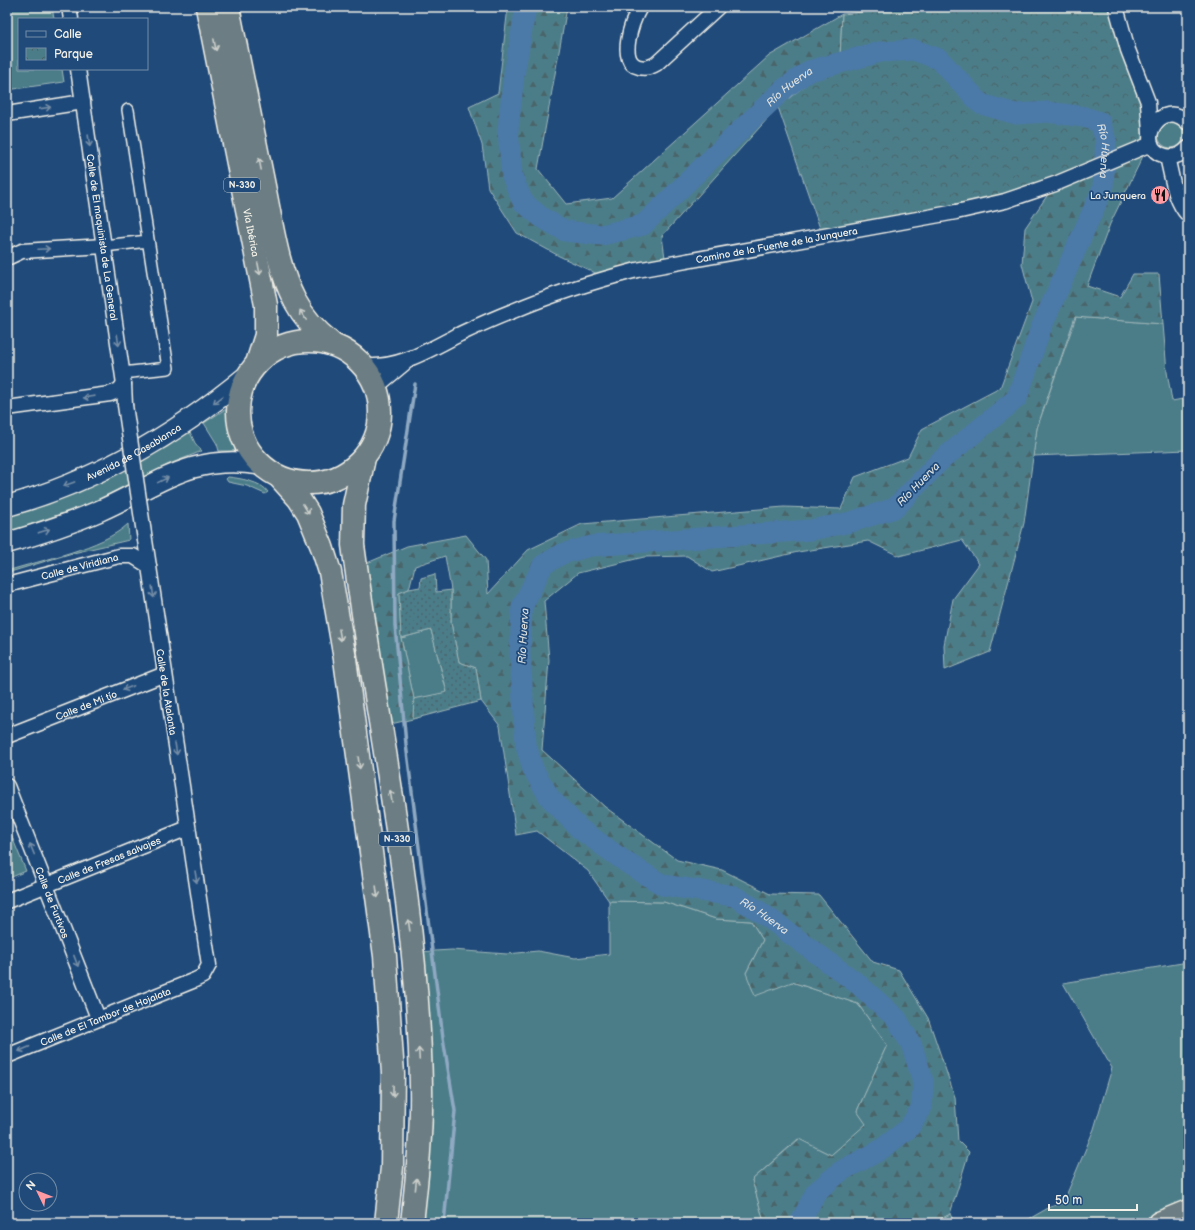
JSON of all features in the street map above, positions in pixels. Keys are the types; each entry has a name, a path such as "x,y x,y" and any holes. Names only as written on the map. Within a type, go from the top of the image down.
{"highway":[{"name":"Vía Ibérica","path":"207,7 266,305 266,335 253,369"},
{"name":"N-330","path":"228,7 270,216 285,275 294,300 315,330 330,342 344,350 363,366 376,387 379,399 380,419 375,437 364,458 354,506 353,545 409,922 417,1007 421,1087 419,1154 412,1223"},
{"name":"N-330","path":"330,342 308,340 294,341 280,346 268,353 253,369 242,386 238,400 238,415 240,430 246,446 258,464 281,479 299,499 308,513 322,547 330,572 347,674 385,956 393,1074 392,1167 386,1223"},
{"name":"N-330","path":"281,479 312,484 329,481 345,475 364,458"},
{"path":"1159,1223 1188,1210"}],"main road":[{"name":"Avenida de Casablanca","path":"7,506 87,478 142,450 199,414 253,369"},
{"path":"7,543 74,522 193,467 228,462 258,464"}],"street":[{"path":"69,7 71,18"},
{"path":"640,7 635,15 626,52 628,61 635,66 643,68 651,67 656,64 718,7"},
{"path":"1116,7 1128,50 1148,102 1151,138 1157,152 1167,157 1178,156 1188,148"},
{"name":"Calle de El maquinista de La General","path":"78,70 123,379 125,405"},
{"path":"7,114 83,102"},
{"path":"1148,102 1156,108 1183,119 1188,123"},
{"path":"7,408 110,394 119,390 123,379 168,368 128,110"},
{"path":"1151,138 1156,122 1166,116 1172,115"},
{"name":"Camino de la Fuente de la Junquera","path":"363,366 386,366 408,360 468,330 515,310 606,278 637,270 956,212 1005,201 1055,184 1094,166 1137,150 1151,138"},
{"path":"1167,157 1176,192 1183,210 1188,215"},
{"path":"7,258 22,251 104,246 148,241"},
{"name":"Camino de la Fuente de la Junquera","path":"376,387 408,360"},
{"name":"Calle de la Atalanta","path":"125,405 188,828 209,958 209,965 203,976"},
{"name":"Calle de Viridiana","path":"7,585 119,556 134,556 149,566"},
{"name":"Calle de Mi tío","path":"7,736 165,674"},
{"name":"Calle de Furtivos","path":"7,786 98,1018"},
{"name":"Calle de Fresas salvajes","path":"7,902 188,828"},
{"name":"Calle de El Tambor de Hojalata","path":"7,1056 203,976"}],"green space":[{"path":"7,7 52,7 54,18 18,18 18,70 62,70 64,82 7,90"},
{"path":"508,7 567,7 538,169 566,204 612,198 769,56 842,14 840,58 778,107 662,236 666,265 606,278 559,256 517,233 488,188 482,145 469,107 498,93"},
{"path":"918,7 1116,7 1150,138 1055,184 823,237 778,107 840,58 842,14"},
{"path":"1171,122 1180,126 1184,135 1180,144 1171,148 1162,144 1158,135 1162,126"},
{"path":"1144,154 1110,224 1087,286 1120,297 1133,274 1159,274 1163,324 1075,317 1037,428 1024,523 990,652 945,670 944,645 953,599 979,564 962,540 899,556 868,541 798,552 712,572 687,556 644,557 578,573 544,601 549,660 542,750 605,807 677,860 722,870 770,894 819,895 873,962 899,970 928,1018 955,1097 958,1141 969,1152 950,1214 933,1223 848,1223 828,1219 826,1223 760,1223 763,1218 752,1180 799,1139 831,1155 866,1124 857,1111 887,1045 858,1004 792,982 755,996 746,973 763,940 751,921 716,919 664,902 609,901 588,871 537,831 516,835 500,726 481,701 476,668 459,662 451,623 451,590 445,556 415,566 409,589 399,593 401,638 414,699 413,719 386,725 360,566 407,546 466,535 486,560 488,594 528,550 582,524 784,507 841,509 855,477 908,457 922,429 1000,388 1032,302 1022,264 1025,228 1055,184"},
{"path":"1076,317 1163,324 1167,372 1172,401 1188,398 1188,450 1033,456 1037,428"},
{"path":"224,410 227,410 229,431 235,449 234,451 219,451 217,444 204,423"},
{"path":"190,432 195,443 202,451 167,465 96,501 7,533 7,515 108,478"},
{"path":"228,477 256,483 268,492 265,494 247,486 228,482 226,479"},
{"path":"128,524 129,540 69,554 7,573 7,571 88,547 117,532"},
{"path":"435,574 436,592 451,590 451,623 459,662 476,668 481,701 413,719 414,699 447,692 431,630 401,638 399,593 420,587 421,578"},
{"path":"431,630 447,693 414,699 401,638"},
{"path":"7,825 26,871 7,879"},
{"path":"609,901 664,902 716,919 751,921 763,940 746,973 792,982 858,1004 887,1045 857,1111 867,1124 831,1155 798,1139 752,1180 763,1218 760,1223 417,1223 417,952 452,950 507,954 538,951 575,958 609,954"},
{"path":"1188,962 1188,1223 1022,1223 1050,1207 1063,1203 1094,1129 1112,1068 1063,983"},
{"path":"950,1214 955,1223 933,1223"}],"waterway":[{"name":"Río Huerva","path":"526,7 514,75 508,130 512,176 523,202 541,217 565,231 602,235 643,225 785,88 809,71 880,52 914,50 939,59 981,104 1016,114 1048,112 1084,117 1100,122 1106,141 1103,188 1041,328 1017,398 939,462 895,508 851,522 811,530 591,546 562,554 543,565 522,607 520,654 526,745 533,769 550,798 580,829 627,863 663,885 734,896 759,911 858,984 897,1019 912,1046 923,1081 922,1107 909,1128 879,1151 841,1171 816,1192 800,1223"},
{"path":"415,384 394,521 395,625 406,744 443,1038 455,1111 444,1223"}],"place":[{"name":"La Junquera","path":"1160,195"}]}
